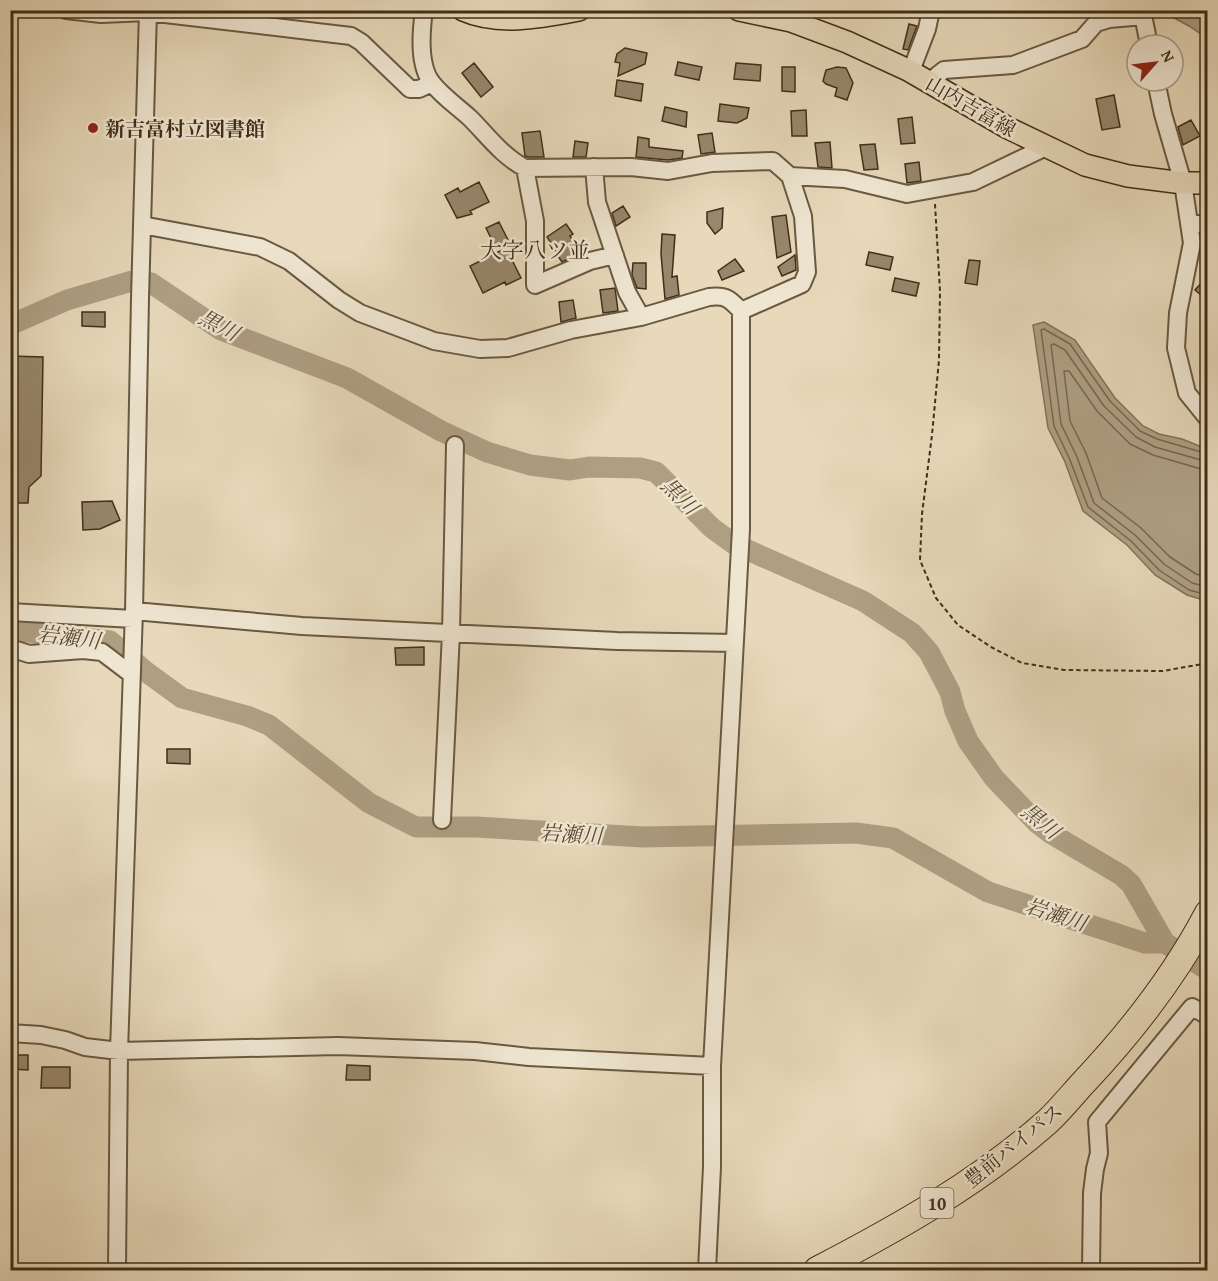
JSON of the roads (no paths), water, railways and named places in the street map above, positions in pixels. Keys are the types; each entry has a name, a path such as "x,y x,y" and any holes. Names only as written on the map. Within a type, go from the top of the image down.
{"highway":[{"name":"豊前バイパス","path":"855,1270 959,1209 1053,1129 1152,1030 1187,982 1205,930"},
{"name":"豊前バイパス","path":"817,1270 952,1194 998,1162 1053,1129"}],"main road":[{"path":"463,10 472,14 507,20 579,10"},
{"name":"山内吉富線","path":"739,10 791,21 847,42 920,77 1008,128 1085,165 1128,176 1183,183 1208,183"}],"street":[{"path":"66,10 101,14 148,11 351,36 361,42 410,89 419,89 432,83"},
{"path":"424,10 422,42 425,67 432,83 471,119 509,160 525,168 631,167 668,171 712,163 773,161 790,176 803,216 807,272 802,284 741,311"},
{"path":"931,10 920,77 944,70 1013,65 1082,39 1096,23 1109,19 1144,13 1147,33"},
{"path":"117,1270 119,1051 134,615 148,11"},
{"path":"1159,93 1183,183 1192,243 1178,313 1176,348 1186,393 1208,419"},
{"path":"790,176 844,179 908,194 973,182 1046,147"},
{"path":"594,167 597,202 627,292 641,317"},
{"path":"525,168 535,221 536,285 590,261 615,255"},
{"path":"1190,224 1208,224"},
{"path":"142,225 260,247 289,261 339,300 360,313 451,345 480,349 508,348 571,330 641,317 721,295 731,300 741,311 741,529 711,1066 712,1167 707,1270"},
{"path":"442,820 451,633 455,445"},
{"path":"10,612 134,615 302,626 617,641 735,643"},
{"path":"10,648 29,654 83,650 102,652 131,669"},
{"path":"1091,1270 1092,1193 1100,1153 1097,1122 1192,1007 1208,1016"},
{"path":"10,1033 41,1035 85,1047 119,1051 338,1046 475,1051 529,1057 711,1066"}],"water":[{"path":"1161,11 1207,11 1207,38 1189,26"},
{"path":"1044,322 1075,340 1115,398 1143,426 1159,434 1182,439 1207,449 1207,601 1187,595 1155,575 1127,545 1083,511 1065,462 1048,428 1033,325"}],"waterway":[{"name":"黒川","path":"10,325 67,300 132,281 151,283 221,330 347,378 441,431 487,452 530,465 570,470 589,467 640,468 656,472 712,528 734,544 863,601 912,633 929,652 950,692 955,711 968,741 994,778 1037,823 1050,833 1121,875 1131,884 1165,943 1208,970"},
{"name":"岩瀬川","path":"10,630 110,641 182,698 247,716 269,725 369,803 416,827 476,827 643,837 856,833 893,838 988,892 1145,943 1165,943"}],"place":[{"name":"新吉富村立図書館","path":"93,128"}],"district":[{"name":"大字八ツ並","path":"535,250"}]}
